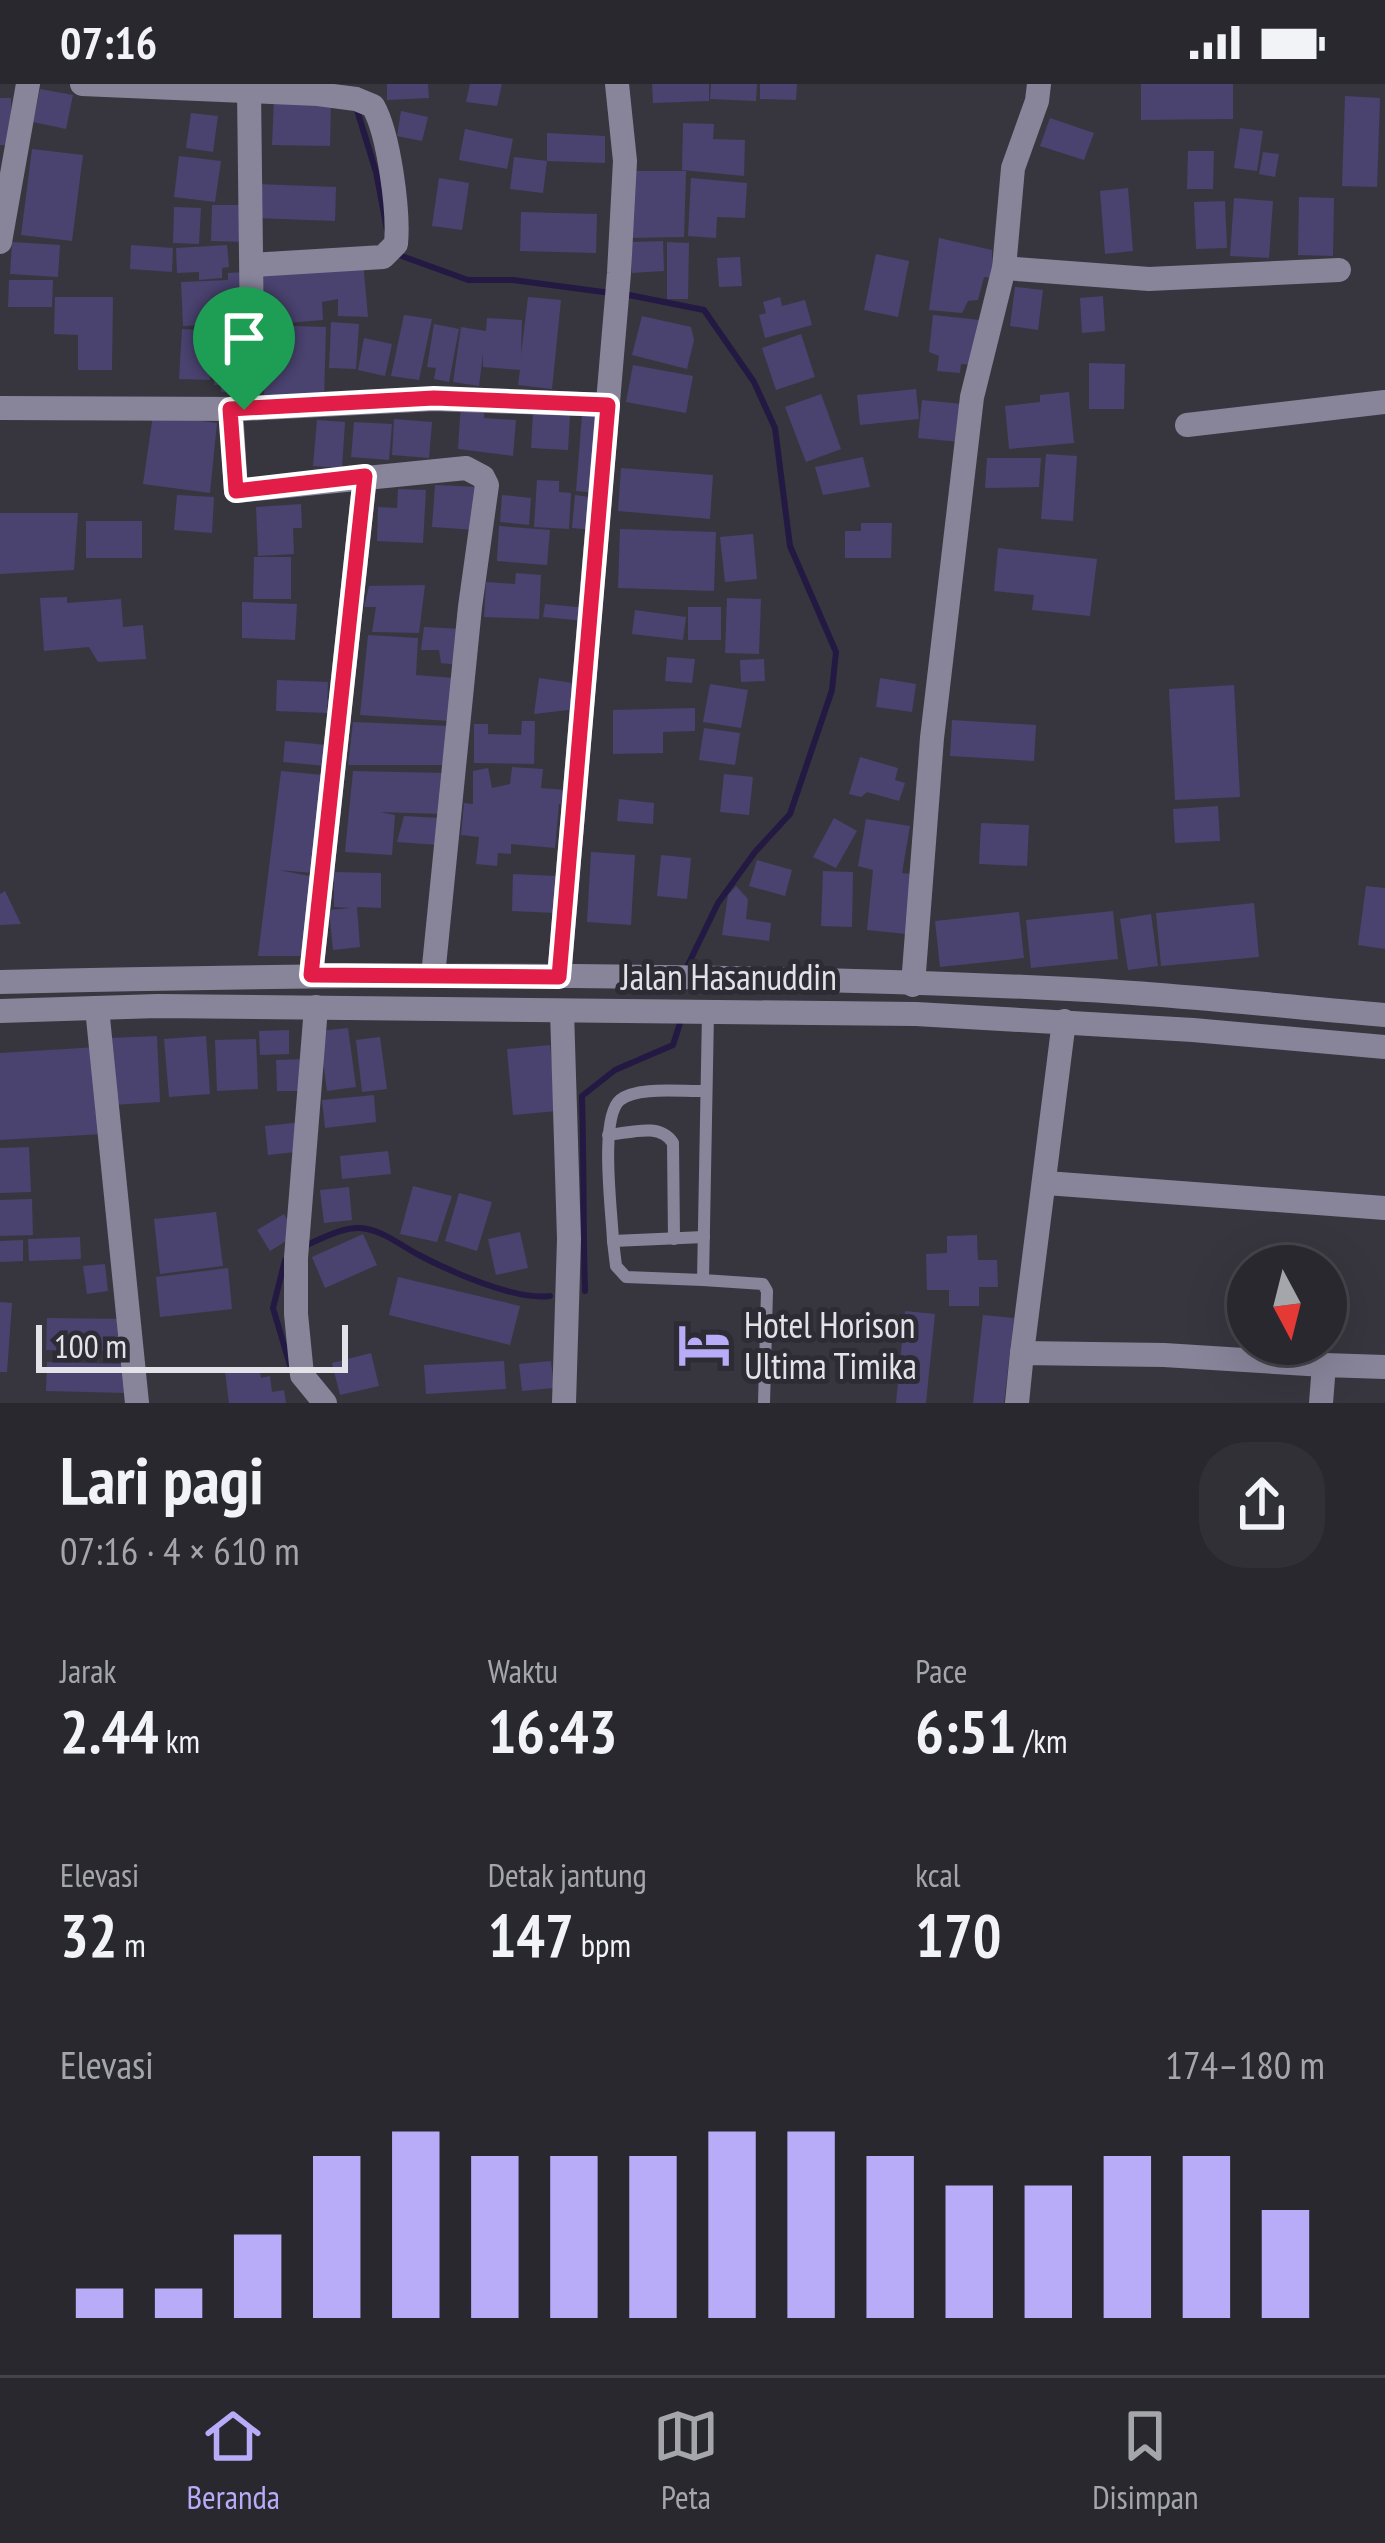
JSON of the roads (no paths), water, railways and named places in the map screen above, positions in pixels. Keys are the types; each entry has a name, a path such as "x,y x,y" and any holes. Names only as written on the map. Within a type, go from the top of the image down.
{"street":[{"path":"0,242 28,84"},
{"path":"82,84 249,89 356,99 373,106 389,170 389,250 252,265"},
{"path":"559,977 619,273 625,161 617,84"},
{"path":"914,985 932,738 972,397 1004,268 1013,168 1039,84"},
{"path":"249,89 252,340 237,409 236,491 466,468 483,477 487,485 467,629 433,976"},
{"path":"1004,268 1148,279 1339,270"},
{"path":"0,408 237,409 434,398 608,405"},
{"path":"1187,425 1385,402"},
{"path":"311,975 365,476"},
{"name":"Jalan Hasanuddin","path":"0,982 311,975 690,977 1072,989 1385,1015"},
{"path":"316,1007 296,1258 302,1375 325,1403"},
{"name":"Jalan Hasanuddin","path":"0,1011 316,1007 895,1013 1064,1021 1385,1047"},
{"path":"97,1008 137,1403"},
{"path":"562,1011 569,1239 564,1403"},
{"path":"1017,1403 1064,1021"},
{"path":"1046,1183 1385,1208"},
{"path":"1022,1353 1227,1359"},
{"path":"1322,1403 1324,1365 1385,1367"}],"lane":[{"path":"695,1013 705,1090 703,1280"},
{"path":"705,1090 635,1094 622,1098 613,1110 608,1135 616,1266 626,1276 763,1284 764,1403"},
{"path":"608,1135 659,1130 669,1135 673,1143 674,1239"},
{"path":"613,1241 704,1237"}],"waterway":[{"path":"357,110 387,230"},
{"path":"396,254 468,280 513,280 611,293"},
{"path":"624,294 704,310 754,382 775,428 790,546 836,652 832,690 790,814 718,903 685,971"},
{"path":"585,1291 582,1096 615,1070 673,1045 681,1020"},
{"path":"305,1246 344,1230 367,1229 483,1283 519,1294 550,1296"},
{"path":"285,1260 273,1308 291,1369"}],"place":[{"name":"Hotel Horison Ultima Timika","path":"704,1345"}]}
